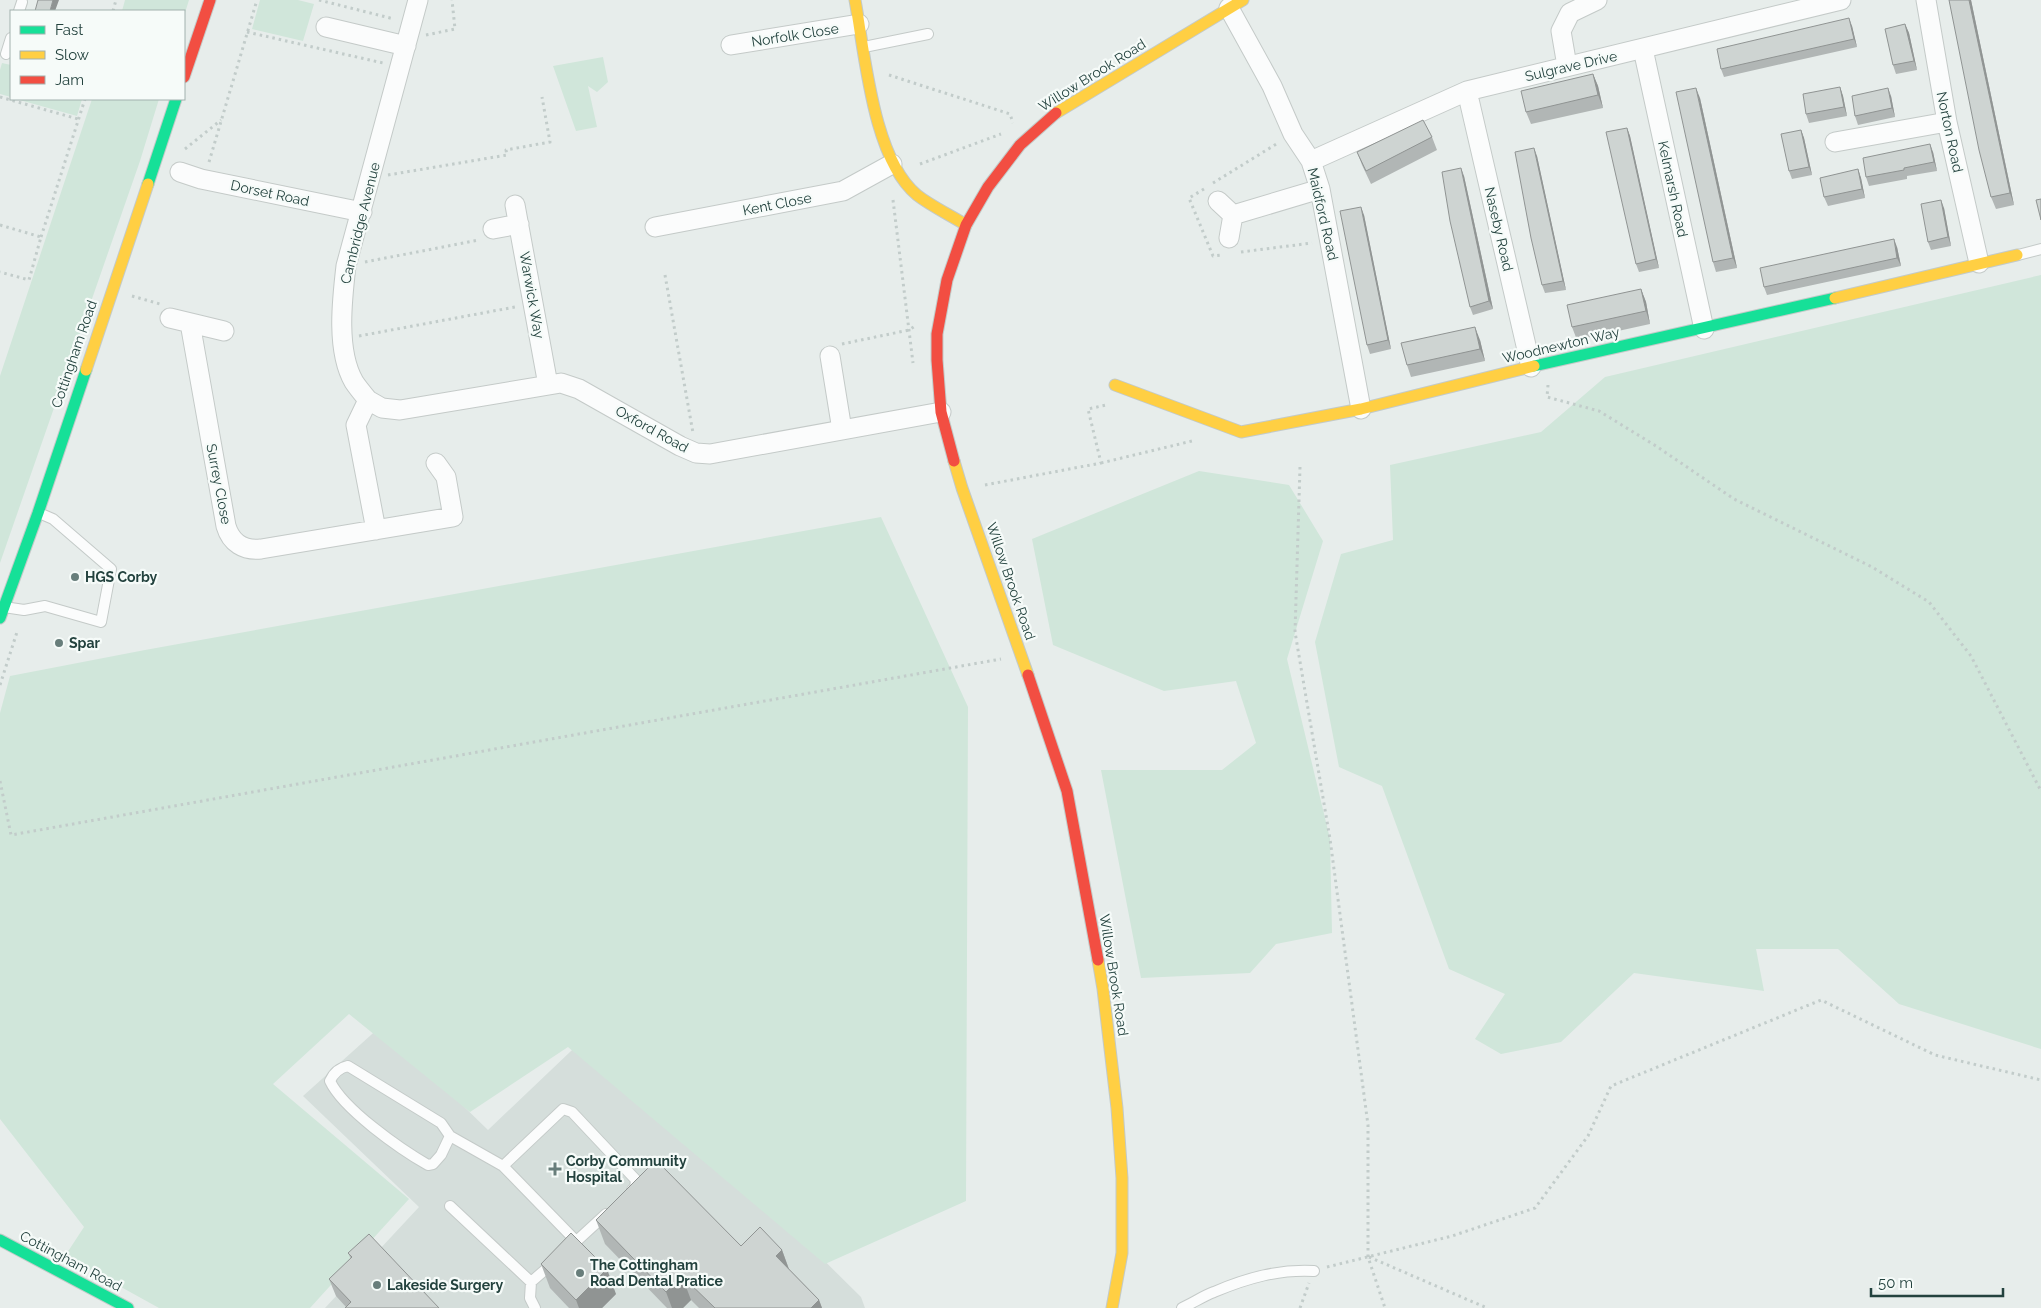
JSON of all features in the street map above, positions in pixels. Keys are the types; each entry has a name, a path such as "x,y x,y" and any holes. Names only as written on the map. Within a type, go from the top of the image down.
{"main road":[{"path":"185,74 210,0"},
{"path":"855,0 877,123 896,168 916,194 966,225"},
{"name":"Willow Brook Road","path":"1112,1308 1122,1253 1122,1178 1116,1108 1103,989 1067,792 993,572 962,488 941,412 936,360 941,308 950,271 966,225 988,187 1020,145 1051,116 1236,4"},
{"name":"Cottingham Road","path":"2,612 38,513 176,100"},
{"name":"Woodnewton Way","path":"1115,385 1241,432 1361,409 1550,362 1704,329 2017,255"},
{"name":"Cottingham Road","path":"0,1240 128,1308"}],"street":[{"name":"Cambridge Avenue","path":"368,400 353,381 346,361 343,339 342,302 346,266 418,0"},
{"path":"1567,66 1561,31 1570,13 1596,0"},
{"name":"Sulgrave Drive","path":"1311,161 1467,91 1567,66 1643,50 1797,5 1841,0"},
{"name":"Norton Road","path":"1926,0 1947,122 1979,263"},
{"name":"Maidford Road","path":"1236,4 1293,134 1311,161 1320,189 1361,409"},
{"name":"Norfolk Close","path":"730,45 859,24"},
{"path":"326,26 409,36"},
{"name":"Kelmarsh Road","path":"1643,50 1704,329"},
{"name":"Naseby Road","path":"1467,91 1531,367"},
{"path":"1835,142 1947,122"},
{"name":"Kent Close","path":"655,227 843,191 896,168"},
{"name":"Dorset Road","path":"180,172 362,212"},
{"path":"1233,215 1320,189"},
{"path":"1218,201 1233,215"},
{"name":"Warwick Way","path":"515,205 548,385"},
{"path":"1230,238 1233,215"},
{"path":"493,229 519,224"},
{"path":"170,318 224,332"},
{"name":"Surrey Close","path":"190,323 224,516 231,538 242,547 254,550 453,517 446,476 436,463"},
{"path":"830,356 842,430"},
{"name":"Oxford Road","path":"368,400 382,408 400,410 561,383 579,389 680,446 696,453 710,454 941,412"},
{"path":"368,400 356,425 376,530"}],"lane":[{"path":"863,47 928,34"},
{"path":"6,54 10,41"},
{"path":"2017,255 2041,250"},
{"path":"2,612 45,606 101,622 111,569 53,519 38,513"},
{"path":"450,1136 441,1155 433,1164 428,1165 374,1128 334,1091 330,1082 332,1076 342,1067 348,1066 441,1123 450,1136 503,1166 576,1241"},
{"path":"503,1166 563,1109 572,1112 636,1180 635,1188 531,1282 530,1298 535,1308"},
{"path":"450,1206 531,1282"},
{"path":"1182,1308 1213,1292 1263,1275 1291,1270 1314,1271"}],"path":[{"path":"217,165 209,162 257,0"},
{"path":"319,0 409,36 455,29 452,0"},
{"path":"247,32 399,67"},
{"path":"868,74 883,73 1010,114 1020,145"},
{"path":"373,168 385,170 389,175 507,155 506,150 550,142 542,97"},
{"path":"11,100 78,119"},
{"path":"0,272 29,280 40,237 85,100"},
{"path":"914,368 891,183 896,168 1015,128"},
{"path":"0,225 40,237"},
{"path":"346,266 494,237 493,229"},
{"path":"665,275 696,453"},
{"path":"132,296 170,307 170,318"},
{"path":"343,339 533,304"},
{"path":"830,356 826,347 909,330 917,324"},
{"path":"1550,362 1547,397 1599,411 1656,446 1734,499 1872,567 1929,602 1971,656 2041,791"},
{"path":"1101,463 1088,409 1107,405"},
{"path":"962,488 1101,463 1192,441"},
{"path":"1300,468 1295,632 1330,839 1368,1125 1368,1257 1385,1308"},
{"path":"0,686 18,630"},
{"path":"0,781 11,836 1021,655"},
{"path":"1300,1308 1314,1271 1452,1236 1535,1208 1588,1136 1611,1086 1820,1000 1935,1055 2041,1080"},
{"path":"1368,1257 1487,1308"}],"shaded area":[{"name":"Corby Community Hospital","path":"381,1026 488,1130 592,1031 861,1297 865,1308 325,1308 419,1207 303,1096"}],"green space":[{"path":"125,0 189,0 185,13 185,10 122,10"},
{"path":"260,0 298,0 314,4 303,41 252,29"},
{"path":"603,57 608,82 597,92 588,86 597,127 576,131 553,66"},
{"path":"2,63 10,65 10,97 0,94 0,70"},
{"path":"20,100 82,100 77,116"},
{"path":"92,100 159,100 140,161 0,563 0,376"},
{"path":"2041,275 2041,1049 1899,1004 1838,949 1756,949 1764,991 1634,973 1561,1042 1501,1054 1475,1039 1505,994 1449,969 1382,786 1339,767 1315,642 1341,554 1393,540 1390,465 1541,432 1605,377"},
{"path":"1199,471 1289,485 1323,541 1287,659 1330,839 1332,933 1276,944 1250,973 1141,978 1101,770 1222,770 1256,743 1236,681 1164,691 1053,645 1032,539"},
{"path":"881,517 968,707 966,1201 825,1264 568,1047 470,1112 349,1014 273,1084 409,1199 310,1308 159,1308 65,1256 84,1227 0,1119 0,713 10,676"}],"building":[{"path":"38,0 53,0 50,10 35,10"},
{"path":"1949,0 1969,0 2010,193 1991,197 1979,150"},
{"path":"1849,18 1854,39 1721,69 1717,49"},
{"path":"1905,24 1914,61 1893,65 1885,29"},
{"path":"1593,74 1598,95 1526,112 1521,91"},
{"path":"1840,87 1844,107 1806,114 1803,94"},
{"path":"1696,88 1733,258 1713,262 1676,92"},
{"path":"1888,88 1892,108 1855,116 1852,96"},
{"path":"1423,120 1432,137 1366,171 1357,152"},
{"path":"1627,128 1656,259 1636,264 1606,132"},
{"path":"1801,130 1809,167 1789,171 1781,134"},
{"path":"1930,144 1934,162 1866,177 1863,158"},
{"path":"1534,148 1563,281 1542,285 1515,152"},
{"path":"1461,168 1489,301 1470,307 1450,221 1442,172"},
{"path":"1858,169 1862,189 1824,197 1820,178"},
{"path":"2041,199 2041,220 2036,200"},
{"path":"1941,200 1948,237 1928,242 1921,204"},
{"path":"1361,207 1388,340 1367,345 1340,211"},
{"path":"1894,239 1897,258 1764,287 1760,268"},
{"path":"1641,289 1646,311 1572,327 1567,305"},
{"path":"1475,327 1480,349 1407,365 1401,343"},
{"path":"656,1160 741,1246 760,1227 782,1250 776,1256 819,1300 811,1308 715,1308 682,1276 666,1292 596,1220"},
{"path":"571,1233 607,1269 576,1300 541,1264"},
{"name":"Lakeside Surgery","path":"369,1234 439,1308 345,1308 351,1302 329,1279 352,1257 348,1253"}],"traffic: fast":[{"path":"148,184 176,100"},
{"path":"1534,366 1835,298"},
{"path":"0,618 38,513 86,370"},
{"path":"0,1240 128,1308"}],"traffic: slow":[{"path":"855,0 873,104 890,157 902,178 917,195 966,225"},
{"path":"1056,113 1243,0"},
{"path":"86,370 148,184"},
{"path":"1835,298 2017,255"},
{"path":"1115,385 1241,432 1361,409 1534,366"},
{"path":"954,461 1028,675"},
{"path":"1098,960 1117,1108 1122,1178 1122,1253 1112,1308"}],"traffic: jam":[{"path":"185,74 210,0"},
{"path":"954,461 941,412 937,360 937,334 947,280 966,225 988,187 1020,145 1056,113"},
{"path":"1028,675 1067,791 1098,960"}],"place":[{"name":"HGS Corby","path":"75,577"},
{"name":"Spar","path":"59,643"},
{"name":"Corby Community Hospital","path":"555,1169"},
{"name":"The Cottingham Road Dental Pratice","path":"580,1273"},
{"name":"Lakeside Surgery","path":"377,1285"}]}
